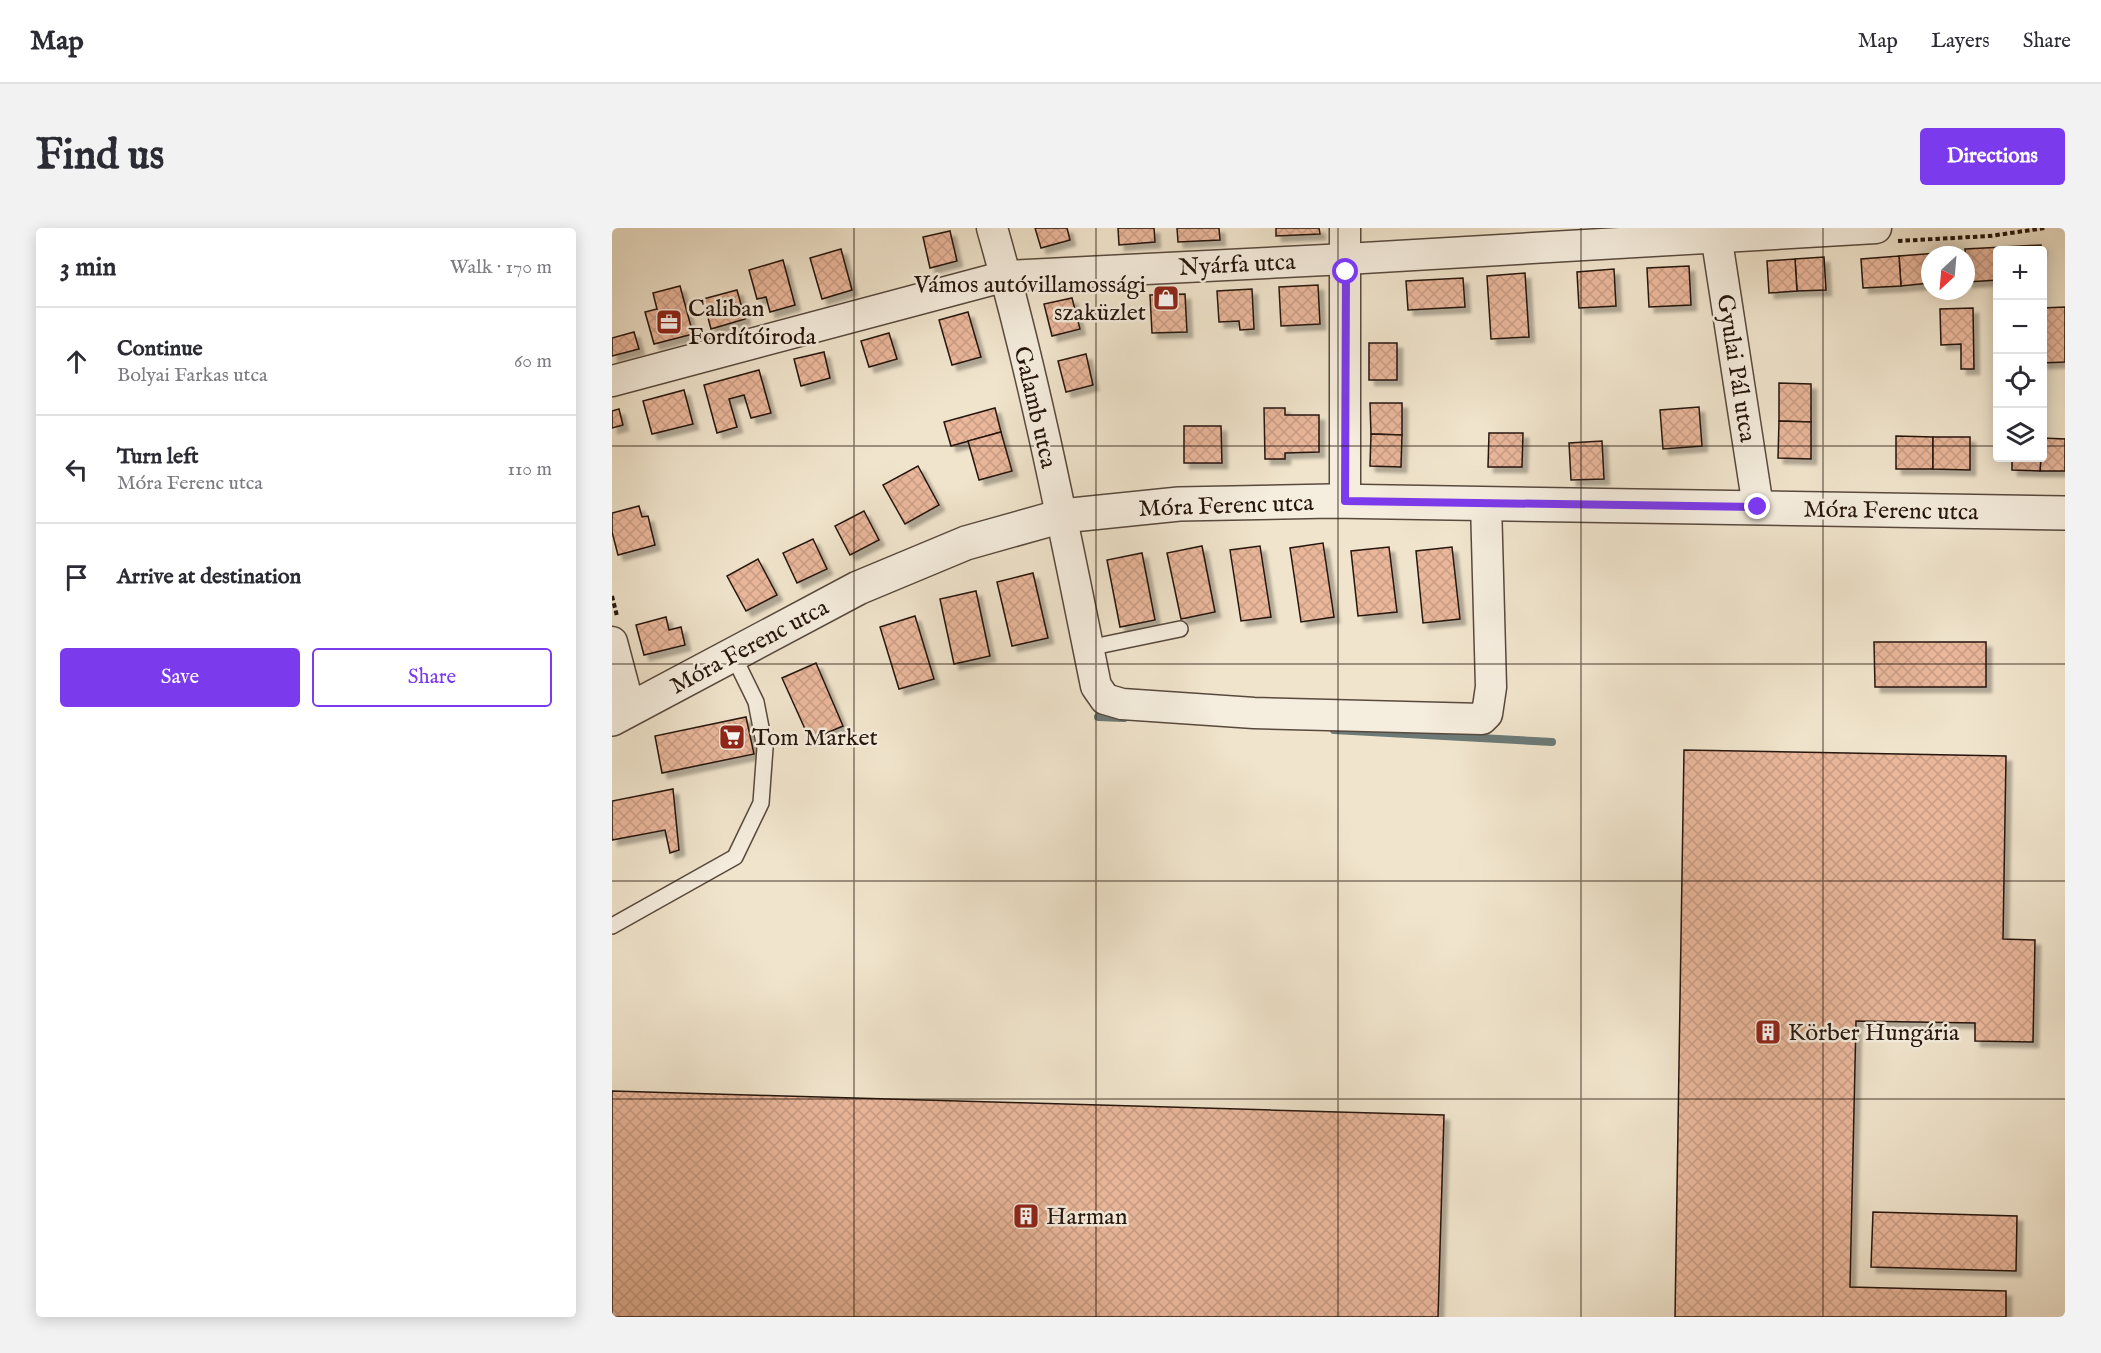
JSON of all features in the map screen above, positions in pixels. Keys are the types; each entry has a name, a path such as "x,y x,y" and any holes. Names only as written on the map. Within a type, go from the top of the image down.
{"street":[{"name":"Galamb utca","path":"992,228 1006,276 1062,516 1096,686 1105,699 1122,704 1254,712 1482,719 1487,714 1491,687 1486,503"},
{"path":"1345,228 1345,501"},
{"name":"Nyárfa utca","path":"612,381 1006,276 1346,259 1715,233 1876,228"},
{"name":"Gyulai Pál utca","path":"1715,233 1758,507"},
{"name":"Móra Ferenc utca","path":"621,715 858,588 966,543 1062,516 1179,504 1345,501 2065,513"},
{"path":"612,642 621,715"}],"lane":[{"path":"1088,648 1180,629"},
{"path":"612,926 735,857 761,803 765,748 756,702 733,655"}],"building":[{"path":"1035,228 1067,228 1070,240 1041,248"},
{"path":"1118,228 1154,228 1155,242 1119,245"},
{"path":"1177,228 1219,228 1220,240 1178,242"},
{"path":"1276,228 1319,228 1320,234 1276,236"},
{"path":"950,231 957,261 930,268 923,237"},
{"path":"1975,248 1993,248 1993,280 1975,281"},
{"path":"841,249 852,290 822,299 810,258"},
{"path":"1921,254 1921,284 1901,286 1899,256"},
{"path":"1899,256 1901,286 1863,288 1861,259"},
{"path":"1824,257 1826,290 1797,291 1795,259"},
{"path":"1795,259 1797,291 1769,293 1767,261"},
{"path":"783,260 795,305 770,312 766,297 757,299 749,270"},
{"path":"1689,266 1691,305 1649,307 1647,268"},
{"path":"1614,269 1616,306 1579,308 1577,272"},
{"path":"1525,273 1529,337 1491,339 1487,276"},
{"path":"1463,278 1465,307 1408,310 1406,281"},
{"path":"1318,285 1320,324 1281,326 1279,287"},
{"path":"680,286 693,334 654,344 645,312 657,309 653,293"},
{"path":"1252,289 1254,329 1240,330 1239,321 1219,322 1217,291"},
{"path":"737,290 745,319 711,329 703,299"},
{"path":"1185,294 1187,332 1152,333 1150,295"},
{"path":"1072,298 1080,329 1052,336 1044,304"},
{"path":"2065,307 2065,362 2047,363 2047,308"},
{"path":"1973,308 1974,369 1961,369 1961,344 1941,345 1940,309"},
{"path":"968,312 981,357 952,365 939,320"},
{"path":"634,332 639,349 612,356 612,338"},
{"path":"889,333 897,359 869,367 861,341"},
{"path":"1369,343 1397,343 1397,380 1369,380"},
{"path":"824,352 830,378 801,386 794,359"},
{"path":"1086,354 1093,385 1066,392 1058,361"},
{"path":"759,370 771,413 751,418 744,395 729,399 737,427 717,433 704,385"},
{"path":"1779,383 1811,384 1811,422 1779,421"},
{"path":"684,390 693,424 652,434 643,401"},
{"path":"1370,403 1402,403 1402,435 1371,434"},
{"path":"1699,407 1702,446 1663,449 1660,410"},
{"path":"995,408 1001,432 951,446 944,422"},
{"path":"1264,408 1285,408 1285,415 1319,415 1319,452 1285,453 1285,459 1265,459"},
{"path":"619,409 623,425 612,428 612,411"},
{"path":"1779,421 1811,422 1811,459 1778,458"},
{"path":"1184,426 1221,426 1222,463 1184,463"},
{"path":"1001,432 1012,471 979,480 968,441"},
{"path":"1489,433 1523,433 1522,467 1488,467"},
{"path":"1371,434 1402,435 1401,467 1370,466"},
{"path":"1896,436 1933,437 1933,469 1896,469"},
{"path":"1933,437 1970,437 1970,470 1933,469"},
{"path":"2047,438 2065,439 2065,471 2040,471 2041,462 2047,462"},
{"path":"1602,441 1604,479 1571,480 1569,443"},
{"path":"2012,462 2041,462 2040,471 2012,470"},
{"path":"918,466 939,505 905,524 883,485"},
{"path":"639,506 642,517 648,516 655,545 618,555 612,532 612,513"},
{"path":"864,511 879,540 850,555 835,526"},
{"path":"813,539 827,569 797,583 783,553"},
{"path":"1323,543 1334,617 1301,622 1290,548"},
{"path":"1202,546 1215,612 1181,619 1167,553"},
{"path":"1260,546 1271,617 1241,621 1230,550"},
{"path":"1389,547 1397,612 1358,616 1351,551"},
{"path":"1452,547 1460,619 1423,623 1416,551"},
{"path":"1142,553 1155,620 1120,627 1107,560"},
{"path":"758,559 777,595 746,611 727,576"},
{"path":"1033,573 1048,638 1012,646 997,582"},
{"path":"976,591 990,656 954,664 940,599"},
{"path":"915,616 934,679 899,689 880,627"},
{"path":"666,617 669,630 681,627 685,645 644,655 636,625"},
{"path":"1874,642 1986,642 1986,687 1875,687"},
{"path":"816,663 843,726 810,740 782,678"},
{"path":"746,717 754,754 662,773 655,736"},
{"name":"Körber Hungária","path":"1684,750 2006,756 2003,939 2035,940 2033,1042 1975,1041 1975,1023 1856,1021 1850,1287 2006,1291 2006,1317 1675,1317"},
{"path":"673,789 679,850 670,853 665,830 612,840 612,801"},
{"name":"Harman","path":"612,1091 1444,1115 1438,1317 612,1317"},
{"path":"1873,1212 2017,1216 2016,1271 1871,1267"}],"waterway":[{"path":"1098,717 1124,718"},
{"path":"1334,730 1552,742"}],"place":[{"name":"Vámos autóvillamossági szaküzlet","path":"1166,298"},
{"name":"Caliban Fordítóiroda","path":"669,322"},
{"name":"Tom Market","path":"732,737"},
{"name":"Körber Hungária","path":"1768,1032"},
{"name":"Harman","path":"1026,1216"}],"route":[{"path":"1346,272 1345,501 1758,507"}]}
